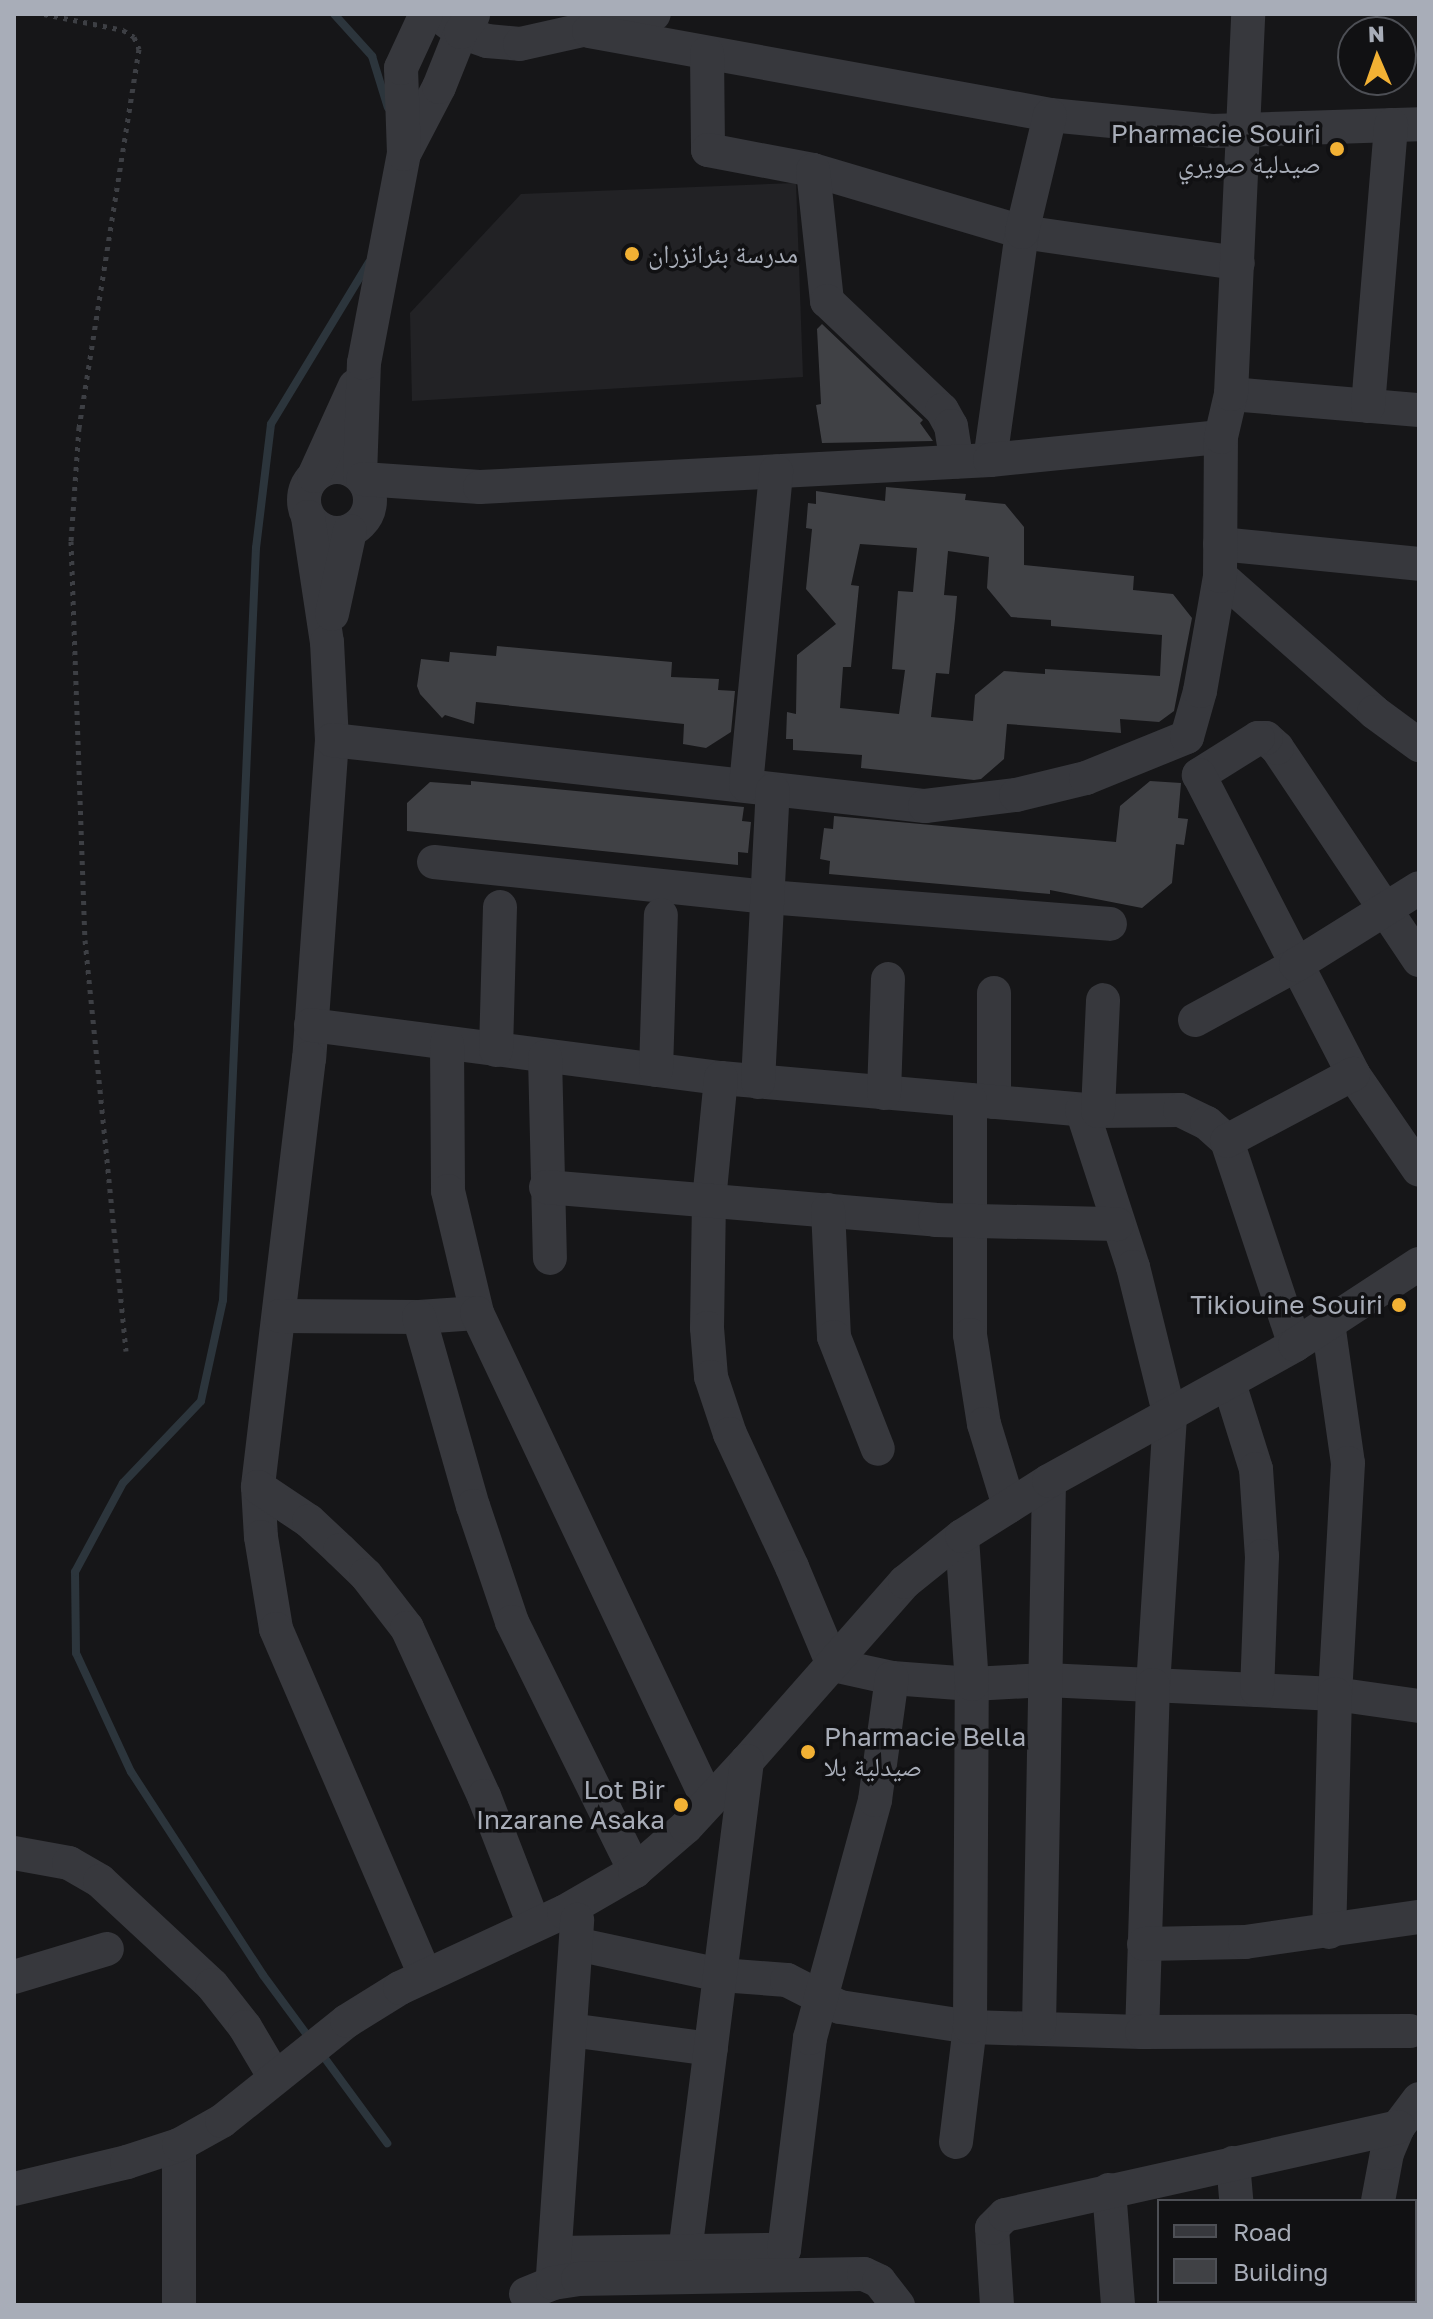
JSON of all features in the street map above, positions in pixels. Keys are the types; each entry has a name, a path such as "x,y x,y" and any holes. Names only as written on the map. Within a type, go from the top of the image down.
{"street":[{"path":"327,642 359,523 371,503 361,477 364,363 404,154 401,68 426,14"},
{"path":"404,154 439,87 458,20 487,41 520,44 654,14"},
{"path":"1248,14 1231,394 1221,437 1220,560 1200,691 1187,737 1199,775 1353,1074 1419,1170"},
{"path":"589,31 1050,115 1212,131 1405,125 1368,406"},
{"path":"707,53 708,150 813,170 1022,232 1238,263"},
{"path":"973,461 1050,115"},
{"path":"813,170 827,301 942,410 973,461"},
{"path":"364,363 339,427 303,495 327,642 332,740 311,1025 258,1487 264,1565 276,1629 425,1975"},
{"path":"1231,394 1419,410"},
{"path":"314,476 336,467 361,477 480,487 973,461 1221,437"},
{"path":"758,1082 768,897 760,788 776,471"},
{"path":"308,517 326,532 480,487"},
{"path":"1220,560 1419,564"},
{"path":"1220,560 1374,712 1419,745"},
{"path":"332,740 925,806 1016,795 1086,778 1187,737"},
{"path":"1199,775 1258,738 1266,738 1277,748 1419,960"},
{"path":"434,862 768,897 1110,924"},
{"path":"1195,1020 1296,965 1419,888"},
{"path":"496,1050 500,907"},
{"path":"656,1070 661,915"},
{"path":"884,1093 888,979"},
{"path":"994,993 969,1222 970,1335 984,1424 1009,1506"},
{"path":"1103,1000 1090,1111 1117,1224 1133,1267 1170,1416 1153,1685 1142,2032"},
{"path":"311,1025 758,1082 1090,1111 1180,1110 1207,1123 1227,1141 1295,1345"},
{"path":"447,1044 448,1191 477,1313 708,1801"},
{"path":"545,1057 550,1258"},
{"path":"1227,1141 1353,1074"},
{"path":"721,1078 709,1200 707,1328 711,1377 730,1434 792,1567 833,1665"},
{"path":"546,1187 969,1222 1117,1224"},
{"path":"828,1210 834,1337 878,1449"},
{"path":"14,2189 127,2162 179,2145 222,2121 275,2075 347,2021 425,1975 579,1904 635,1871 686,1827 905,1582 962,1536 1049,1481 1295,1345 1419,1264"},
{"path":"280,1316 419,1317 477,1313"},
{"path":"419,1317 473,1506 512,1622 635,1871"},
{"path":"1328,1323 1348,1463 1335,1694 1329,1932"},
{"path":"1229,1383 1256,1469 1262,1556 1257,1690"},
{"path":"1039,2027 1049,1481"},
{"path":"258,1487 309,1521 340,1550 375,1585 407,1628 484,1796 534,1925"},
{"path":"956,2142 970,2027 972,1684 962,1536"},
{"path":"833,1665 892,1678 972,1684 1046,1680 1257,1690 1335,1694 1419,1706"},
{"path":"539,2288 685,2252 784,2250 810,2038 875,1800 892,1678"},
{"path":"685,2252 747,1761"},
{"path":"14,1853 69,1863 100,1881 212,1985 245,2027 275,2075"},
{"path":"539,2288 570,2030 579,1904"},
{"path":"1144,1944 1245,1942 1419,1917"},
{"path":"576,1944 721,1975 787,1980 840,2007 970,2027 1142,2032 1410,2031"},
{"path":"14,1977 107,1949"},
{"path":"570,2030 711,2049"},
{"path":"997,2305 992,2236 995,2222 1005,2215 1233,2163 1411,2113"},
{"path":"1378,2199 1387,2153 1411,2113"},
{"path":"179,2145 179,2305"},
{"path":"1233,2163 1236,2199"},
{"path":"1109,2190 1118,2305"},
{"path":"539,2288 578,2279 864,2274 879,2281 898,2305"},
{"path":"721,2277 741,2305"}],"path":[{"path":"44,14 123,30 134,37 139,49 79,427 71,541 85,940 126,1351"}],"shaded area":[{"name":"مدرسة بئرانزران","path":"796,183 803,377 412,401 410,313 521,194"}],"building":[{"path":"822,324 923,420 920,423 933,441 822,443 816,405 821,404 817,329"},
{"path":"886,487 966,494 965,500 1005,504 1024,527 1024,565 1134,576 1133,590 1173,594 1192,618 1174,711 1159,722 1120,719 1121,733 1007,724 1004,759 981,779 974,780 861,768 862,755 793,750 793,739 786,739 787,712 796,714 797,655 836,624 806,589 812,529 806,528 808,503 816,504 816,491 885,501","holes":["860,544 917,548 913,592 898,591 892,669 905,670 899,714 840,708 843,667 851,667 859,586 851,585","948,551 989,557 987,588 1011,617 1051,620 1051,626 1162,635 1160,676 1045,669 1045,674 1004,671 975,695 973,721 931,717 936,673 949,674 955,619 957,596 944,595"]},
{"path":"497,646 672,662 671,677 719,679 718,690 735,691 731,732 706,748 683,744 684,724 476,702 474,724 445,715 442,718 420,694 417,686 421,659 449,662 450,652 496,656"},
{"path":"471,781 744,807 742,821 751,822 748,853 738,852 738,865 407,831 407,803 430,782 471,785"},
{"path":"1150,781 1181,783 1178,818 1188,819 1184,845 1176,844 1172,883 1142,908 1050,890 1050,894 829,874 830,861 820,859 824,828 833,829 834,816 1116,842 1120,806"}],"waterway":[{"path":"334,14 372,56 388,108"},
{"path":"310,2039 263,1975 131,1772 76,1653 75,1572 123,1483 201,1401 223,1300 256,548 271,424 369,262"},
{"path":"321,2053 387,2143"}],"place":[{"name":"Pharmacie Souiri صيدلية صويري","path":"1337,149"},
{"name":"مدرسة بئرانزران","path":"632,254"},
{"name":"Tikiouine Souiri","path":"1399,1305"},
{"name":"Pharmacie Bella صيدلية بلا","path":"808,1752"},
{"name":"Lot Bir Inzarane Asaka","path":"681,1805"}]}
